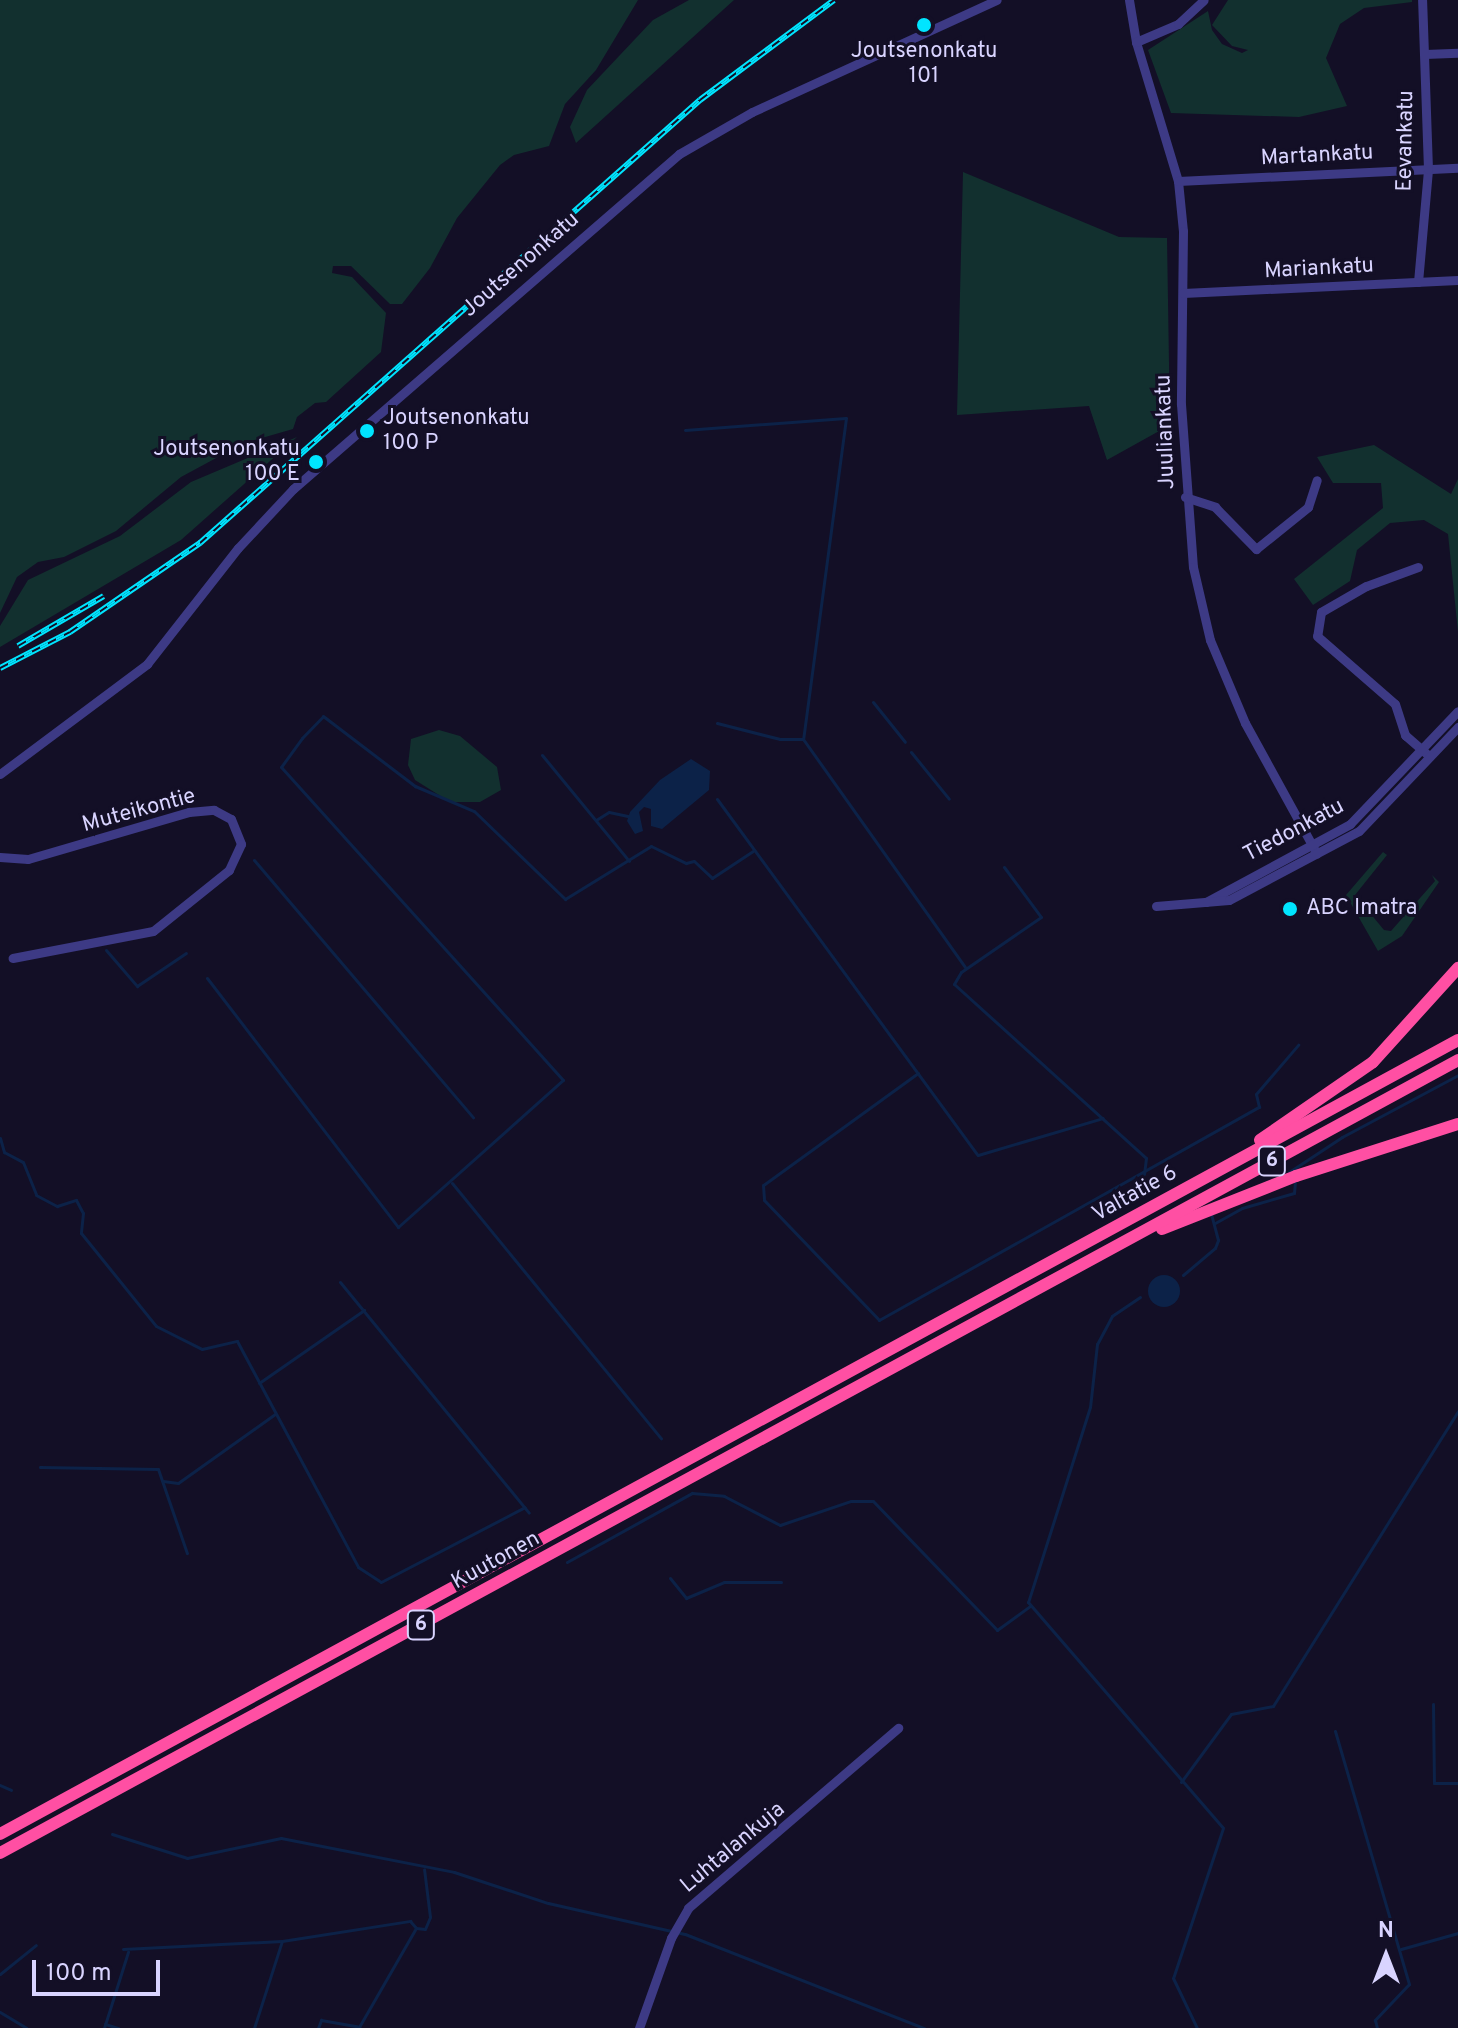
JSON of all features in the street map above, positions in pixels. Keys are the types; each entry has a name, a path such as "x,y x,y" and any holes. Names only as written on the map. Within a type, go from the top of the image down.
{"highway":[{"path":"1186,1189 1373,1062 1458,968"},
{"name":"Valtatie 6","path":"831,1383 1458,1040"},
{"name":"Valtatie 6","path":"841,1395 1458,1060"},
{"path":"1086,1263 1248,1194 1458,1124"},
{"name":"Kuutonen","path":"0,1834 831,1383"},
{"name":"Kuutonen","path":"0,1853 841,1395"}],"street":[{"name":"Joutsenonkatu","path":"0,774 147,664 238,548 293,489 679,154 752,112 997,0"},
{"name":"Juuliankatu","path":"1129,0 1136,42 1178,181 1183,293 1185,497 1193,567 1210,640 1245,723 1317,854"},
{"path":"1136,42 1178,24 1204,0"},
{"name":"Eevankatu","path":"1418,282 1428,169 1422,0"},
{"path":"1425,54 1458,53"},
{"name":"Martankatu","path":"1178,181 1458,168"},
{"name":"Mariankatu","path":"1183,293 1458,280"},
{"path":"1185,497 1215,507 1256,549 1308,507 1317,480"},
{"path":"1418,567 1366,586 1321,612 1317,636 1395,704 1405,735 1432,757"},
{"name":"Tiedonkatu","path":"1205,903 1370,808 1458,711"},
{"name":"Tiedonkatu","path":"1156,906 1229,900 1317,854 1377,816 1458,727"},
{"name":"Muteikontie","path":"0,857 28,859 189,812 214,810 231,819 241,844 229,870 153,931 13,958"},
{"name":"Luhtalankuja","path":"639,2028 671,1938 688,1908 898,1728"}],"green space":[{"path":"0,0 638,0 596,70 565,104 549,146 514,155 500,165 457,218 430,268 402,304 390,304 351,266 333,266 332,273 352,277 386,313 381,352 326,402 315,403 297,417 293,429 244,443 181,477 116,531 64,557 38,562 17,577 0,613"},
{"path":"689,0 734,0 576,143 570,127 587,90 653,20"},
{"path":"1228,0 1412,2 1364,8 1340,24 1326,58 1347,106 1299,117 1171,113 1148,50 1208,11 1212,30 1222,44 1242,53 1248,50 1232,46 1212,25"},
{"path":"963,172 1119,237 1167,238 1170,425 1107,460 1089,406 957,415"},
{"path":"297,437 181,540 0,647 0,626 28,580 120,536 191,482"},
{"path":"1374,445 1451,494 1458,479 1458,632 1448,534 1424,520 1390,523 1357,550 1350,581 1313,605 1294,579 1383,508 1381,483 1333,483 1317,457"},
{"path":"439,730 460,736 497,767 501,790 480,802 450,802 415,780 408,765 411,739"},
{"path":"1383,852 1387,855 1355,895 1384,930 1391,931 1435,881 1432,875 1439,882 1402,936 1378,951 1346,895"}],"water":[{"path":"691,759 710,771 709,790 662,829 651,826 651,809 644,807 639,812 643,831 635,834 627,821 630,812 660,780"},
{"path":"1164,1275 1175,1280 1180,1291 1175,1302 1164,1307 1153,1302 1148,1291 1153,1280"}],"waterway":[{"path":"685,430 846,418 803,739 966,968"},
{"path":"873,702 905,742"},
{"path":"207,978 398,1227 563,1080 281,767 302,738 323,716 415,786 474,811 565,899 651,846 686,863 694,861 712,878 753,851"},
{"path":"717,723 780,739 803,739"},
{"path":"911,752 949,799"},
{"path":"542,755 629,861"},
{"path":"717,799 978,1155 1103,1118"},
{"path":"596,820 609,812 628,816"},
{"path":"254,860 473,1117"},
{"path":"1004,867 1041,917 961,972 954,984 1146,1158 1144,1174"},
{"path":"106,950 137,986 186,953"},
{"path":"918,1073 763,1185 764,1200 879,1320 1259,1107 1256,1094 1298,1045"},
{"path":"1289,1172 1342,1137 1458,1075"},
{"path":"0,1138 4,1152 23,1162 36,1195 57,1206 76,1200 83,1213 81,1233 156,1326 202,1349 237,1341 358,1567 381,1582 525,1507"},
{"path":"1215,1223 1242,1208 1294,1193 1295,1181"},
{"path":"452,1183 661,1438"},
{"path":"1183,1275 1215,1248 1218,1240 1211,1214"},
{"path":"340,1282 529,1513"},
{"path":"1140,1297 1112,1316 1097,1344 1090,1407 1028,1602 1223,1828 1173,1978 1197,2028"},
{"path":"259,1383 364,1310"},
{"path":"1181,1782 1231,1714 1273,1706 1458,1411"},
{"path":"163,1481 178,1483 275,1414"},
{"path":"40,1467 158,1469 187,1553"},
{"path":"567,1562 692,1493 724,1496 780,1525 851,1501 873,1501 997,1630 1030,1606"},
{"path":"670,1578 686,1598 724,1582 781,1582"},
{"path":"1433,1704 1434,1783 1458,1783"},
{"path":"1335,1731 1409,1984 1375,2020 1377,2028"},
{"path":"0,1785 11,1790"},
{"path":"112,1834 187,1858 281,1838 454,1872 548,1903 685,1934 924,2028"},
{"path":"318,2028 321,2020 359,2027 416,1928 425,1929 430,1917 424,1869"},
{"path":"123,1949 282,1941 410,1921 416,1928"},
{"path":"1401,1949 1458,1933"},
{"path":"254,2028 282,1941"},
{"path":"0,1974 36,1945"},
{"path":"104,2028 128,1952"},
{"path":"0,2012 27,2028"},
{"path":"105,2024 118,2028"}],"railway":[{"path":"0,668 70,632 200,543 700,100 834,0"},
{"path":"18,646 104,596"}],"place":[{"name":"Joutsenonkatu 101","path":"924,25"},
{"name":"Joutsenonkatu 100 P","path":"367,431"},
{"name":"Joutsenonkatu 100 E","path":"316,462"},
{"name":"ABC Imatra","path":"1290,909"}]}
